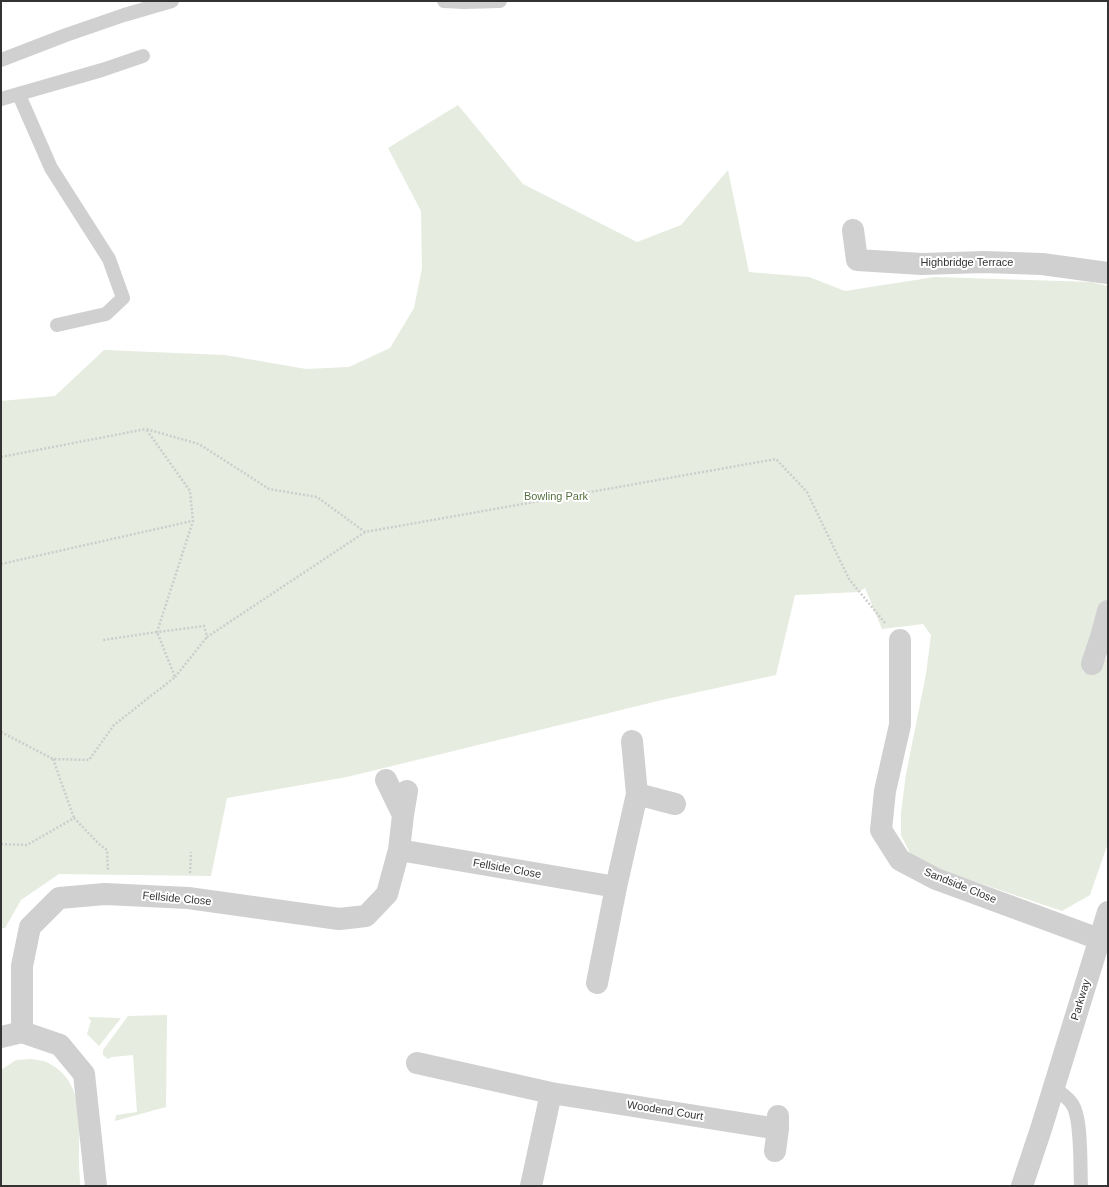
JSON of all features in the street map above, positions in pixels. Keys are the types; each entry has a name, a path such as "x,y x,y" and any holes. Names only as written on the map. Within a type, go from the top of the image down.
{"street":[{"name":"Highbridge Terrace","path":"853,230 857,260 922,264 984,262 1042,264 1108,273"},
{"path":"1092,664 1105,638 1108,611"},
{"name":"Sandside Close","path":"900,640 900,725 884,791 882,830 900,860 936,879 1099,939"},
{"path":"597,983 637,794 632,741"},
{"path":"386,780 403,815"},
{"name":"Fellside Close","path":"22,1032 22,966 30,927 59,898 105,894 188,898 340,919 366,916 387,894 399,850 407,791"},
{"path":"637,794 675,804"},
{"name":"Fellside Close","path":"399,850 616,888"},
{"name":"Parkway","path":"1022,1186 1108,912"},
{"path":"1,1037 22,1032 60,1045 84,1074 96,1186"},
{"name":"Woodend Court","path":"417,1063 551,1093 778,1123 775,1150"},
{"path":"531,1186 551,1093"}],"lane":[{"path":"1,60 73,32 172,1"},
{"path":"444,1 500,1"},
{"path":"1,99 102,70 143,56"},
{"path":"19,95 51,168 109,258 123,298 106,314 57,325"},
{"path":"1054,1088 1068,1098 1074,1105 1078,1123 1081,1186"}],"path":[{"path":"146,429 190,491 193,521 157,632 175,677"},
{"path":"1,457 146,429 199,444 269,489 317,497 365,532"},
{"path":"1,732 53,759 89,760 114,725 175,677 207,637 365,532 776,459 807,492 849,580 900,640"},
{"path":"1,564 193,521"},
{"path":"103,640 204,626 207,637"},
{"path":"53,759 74,818 99,844 107,850"},
{"path":"1,844 27,845 74,818"}],"green space":[{"name":"Bowling Park","path":"458,105 523,184 637,242 681,225 728,170 749,272 809,277 845,291 935,277 1091,282 1108,286 1108,599 1083,672 1089,674 1108,657 1108,843 1090,895 1062,911 926,865 911,855 901,835 901,813 906,774 926,674 931,635 923,624 882,629 865,588 859,592 795,595 776,675 662,700 347,777 227,798 211,876 59,874 21,900 5,928 1,928 1,401 55,396 104,350 225,355 306,369 349,367 390,348 414,308 422,268 421,211 388,148"},
{"path":"167,1015 166,1107 115,1121 116,1115 137,1112 133,1055 112,1057 108,1059 103,1055 103,1050 128,1016"},
{"path":"88,1017 121,1018 99,1046 87,1034 91,1021"},
{"path":"31,1059 44,1061 59,1070 68,1080 74,1092 78,1105 79,1119 80,1186 1,1186 1,1070 16,1060"}]}
